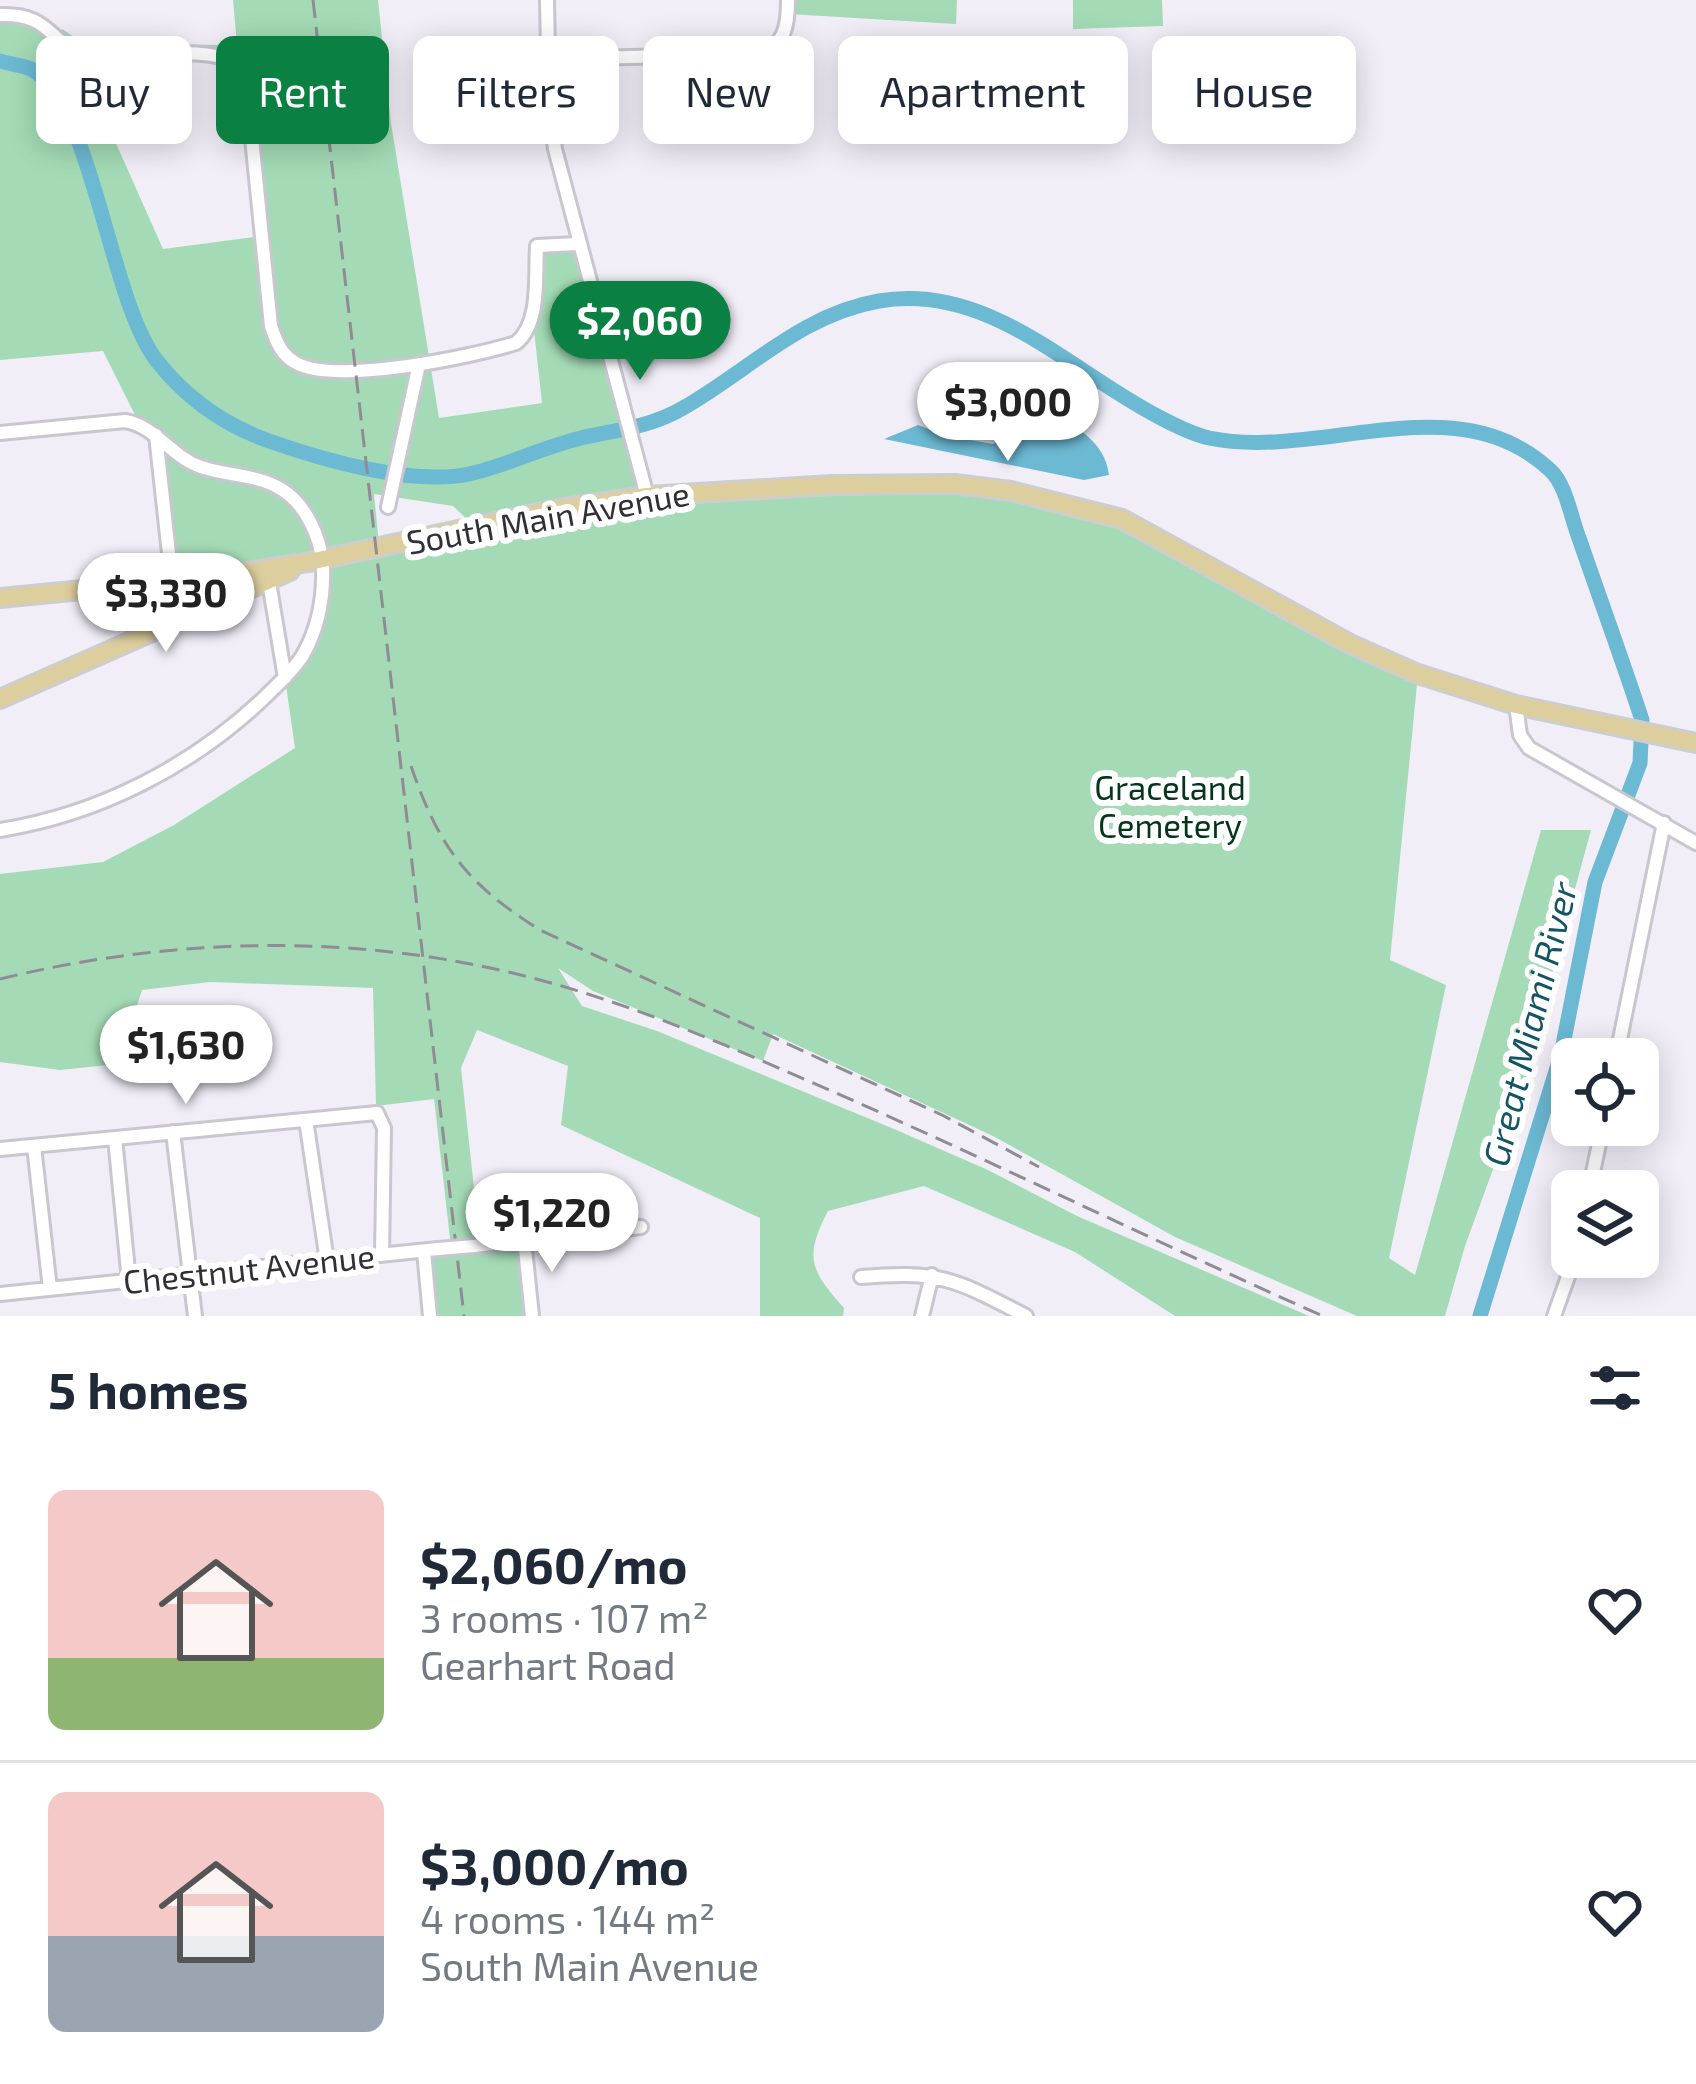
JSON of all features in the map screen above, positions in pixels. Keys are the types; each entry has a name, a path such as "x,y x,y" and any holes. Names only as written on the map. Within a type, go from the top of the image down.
{"main road":[{"name":"South Main Avenue","path":"0,598 268,575 316,560 557,509 647,496 732,489 955,484 1011,491 1122,519 1349,644 1406,670 1516,705 1696,743"},
{"path":"0,699 268,575"}],"street":[{"path":"547,0 547,36"},
{"path":"619,57 758,54 778,44 785,33 788,0"},
{"path":"0,16 23,14 74,50 100,56 198,53 239,63 246,79 271,326 284,355 310,369 418,364 516,343 532,320 537,246 577,244"},
{"path":"555,144 592,302 647,496"},
{"path":"388,507 418,364"},
{"path":"0,433 139,423 175,455 193,464 256,478 280,489 310,521 324,602 303,656 240,721 152,780 94,807 40,824 0,830"},
{"path":"156,435 172,581"},
{"path":"268,575 285,678"},
{"path":"1516,705 1520,735 1529,748 1696,843"},
{"path":"1620,1038 1664,824"},
{"path":"0,1149 377,1113 384,1128 382,1256"},
{"path":"306,1120 327,1261"},
{"path":"173,1132 195,1316"},
{"path":"115,1138 129,1281"},
{"path":"34,1146 50,1289"},
{"name":"Chestnut Avenue","path":"0,1294 641,1227"},
{"path":"524,1239 532,1316"},
{"path":"430,1316 431,1250"},
{"path":"861,1277 932,1274 961,1282 1026,1316"},
{"path":"922,1316 932,1274"},
{"path":"1554,1316 1568,1278"}],"green space":[{"path":"233,0 378,0 382,36 236,36"},
{"path":"788,0 957,0 956,24 788,14"},
{"path":"1073,0 1162,0 1163,26 1073,29"},
{"name":"Graceland Cemetery","path":"23,14 61,36 36,36 36,144 116,144 163,249 262,236 250,144 389,144 389,104 439,418 542,403 534,330 541,248 577,244 647,496 955,484 1122,519 1418,674 1390,960 1446,985 1389,1258 1415,1275 1541,830 1591,830 1535,1054 1465,1246 1445,1316 1357,1316 1175,1237 993,1136 773,1034 763,1061 593,991 558,968 582,1006 657,1031 894,1129 1077,1216 1309,1316 1175,1316 1075,1252 924,1186 828,1211 816,1240 814,1262 844,1308 843,1316 760,1316 760,1218 561,1125 568,1066 477,1030 461,1068 480,1244 524,1239 532,1316 430,1316 424,1251 451,1247 434,1099 376,1106 373,988 210,982 142,990 118,1064 60,1070 0,1062 0,874 103,862 174,825 295,748 285,678 324,602 323,560 222,583 216,597 126,644 120,586 171,582 156,436 139,423 103,351 0,360 0,15","holes":["374,494 453,506 473,525 379,545"]},
{"path":"192,45 216,45 216,57 192,57"}],"water":[{"path":"1047,407 1094,443 1109,475 1084,480 884,439 918,425 993,444 1011,431 1025,409"}],"waterway":[{"name":"Great Miami River","path":"0,61 31,69 52,89 70,121 126,295 157,361 194,399 237,427 341,463 422,477 483,471 567,442 658,420 825,318 879,301 919,299 992,317 1159,417 1209,438 1252,442 1430,427 1473,431 1513,444 1550,470 1564,492 1642,720 1640,763 1595,882 1561,1055 1480,1316"}],"railway":[{"path":"313,0 464,1316"},
{"path":"411,766 433,820 459,861 493,897 540,930 944,1116 1039,1167"},
{"path":"0,979 125,956 251,946 378,951 504,971 631,1009 755,1058 1323,1316"}]}
